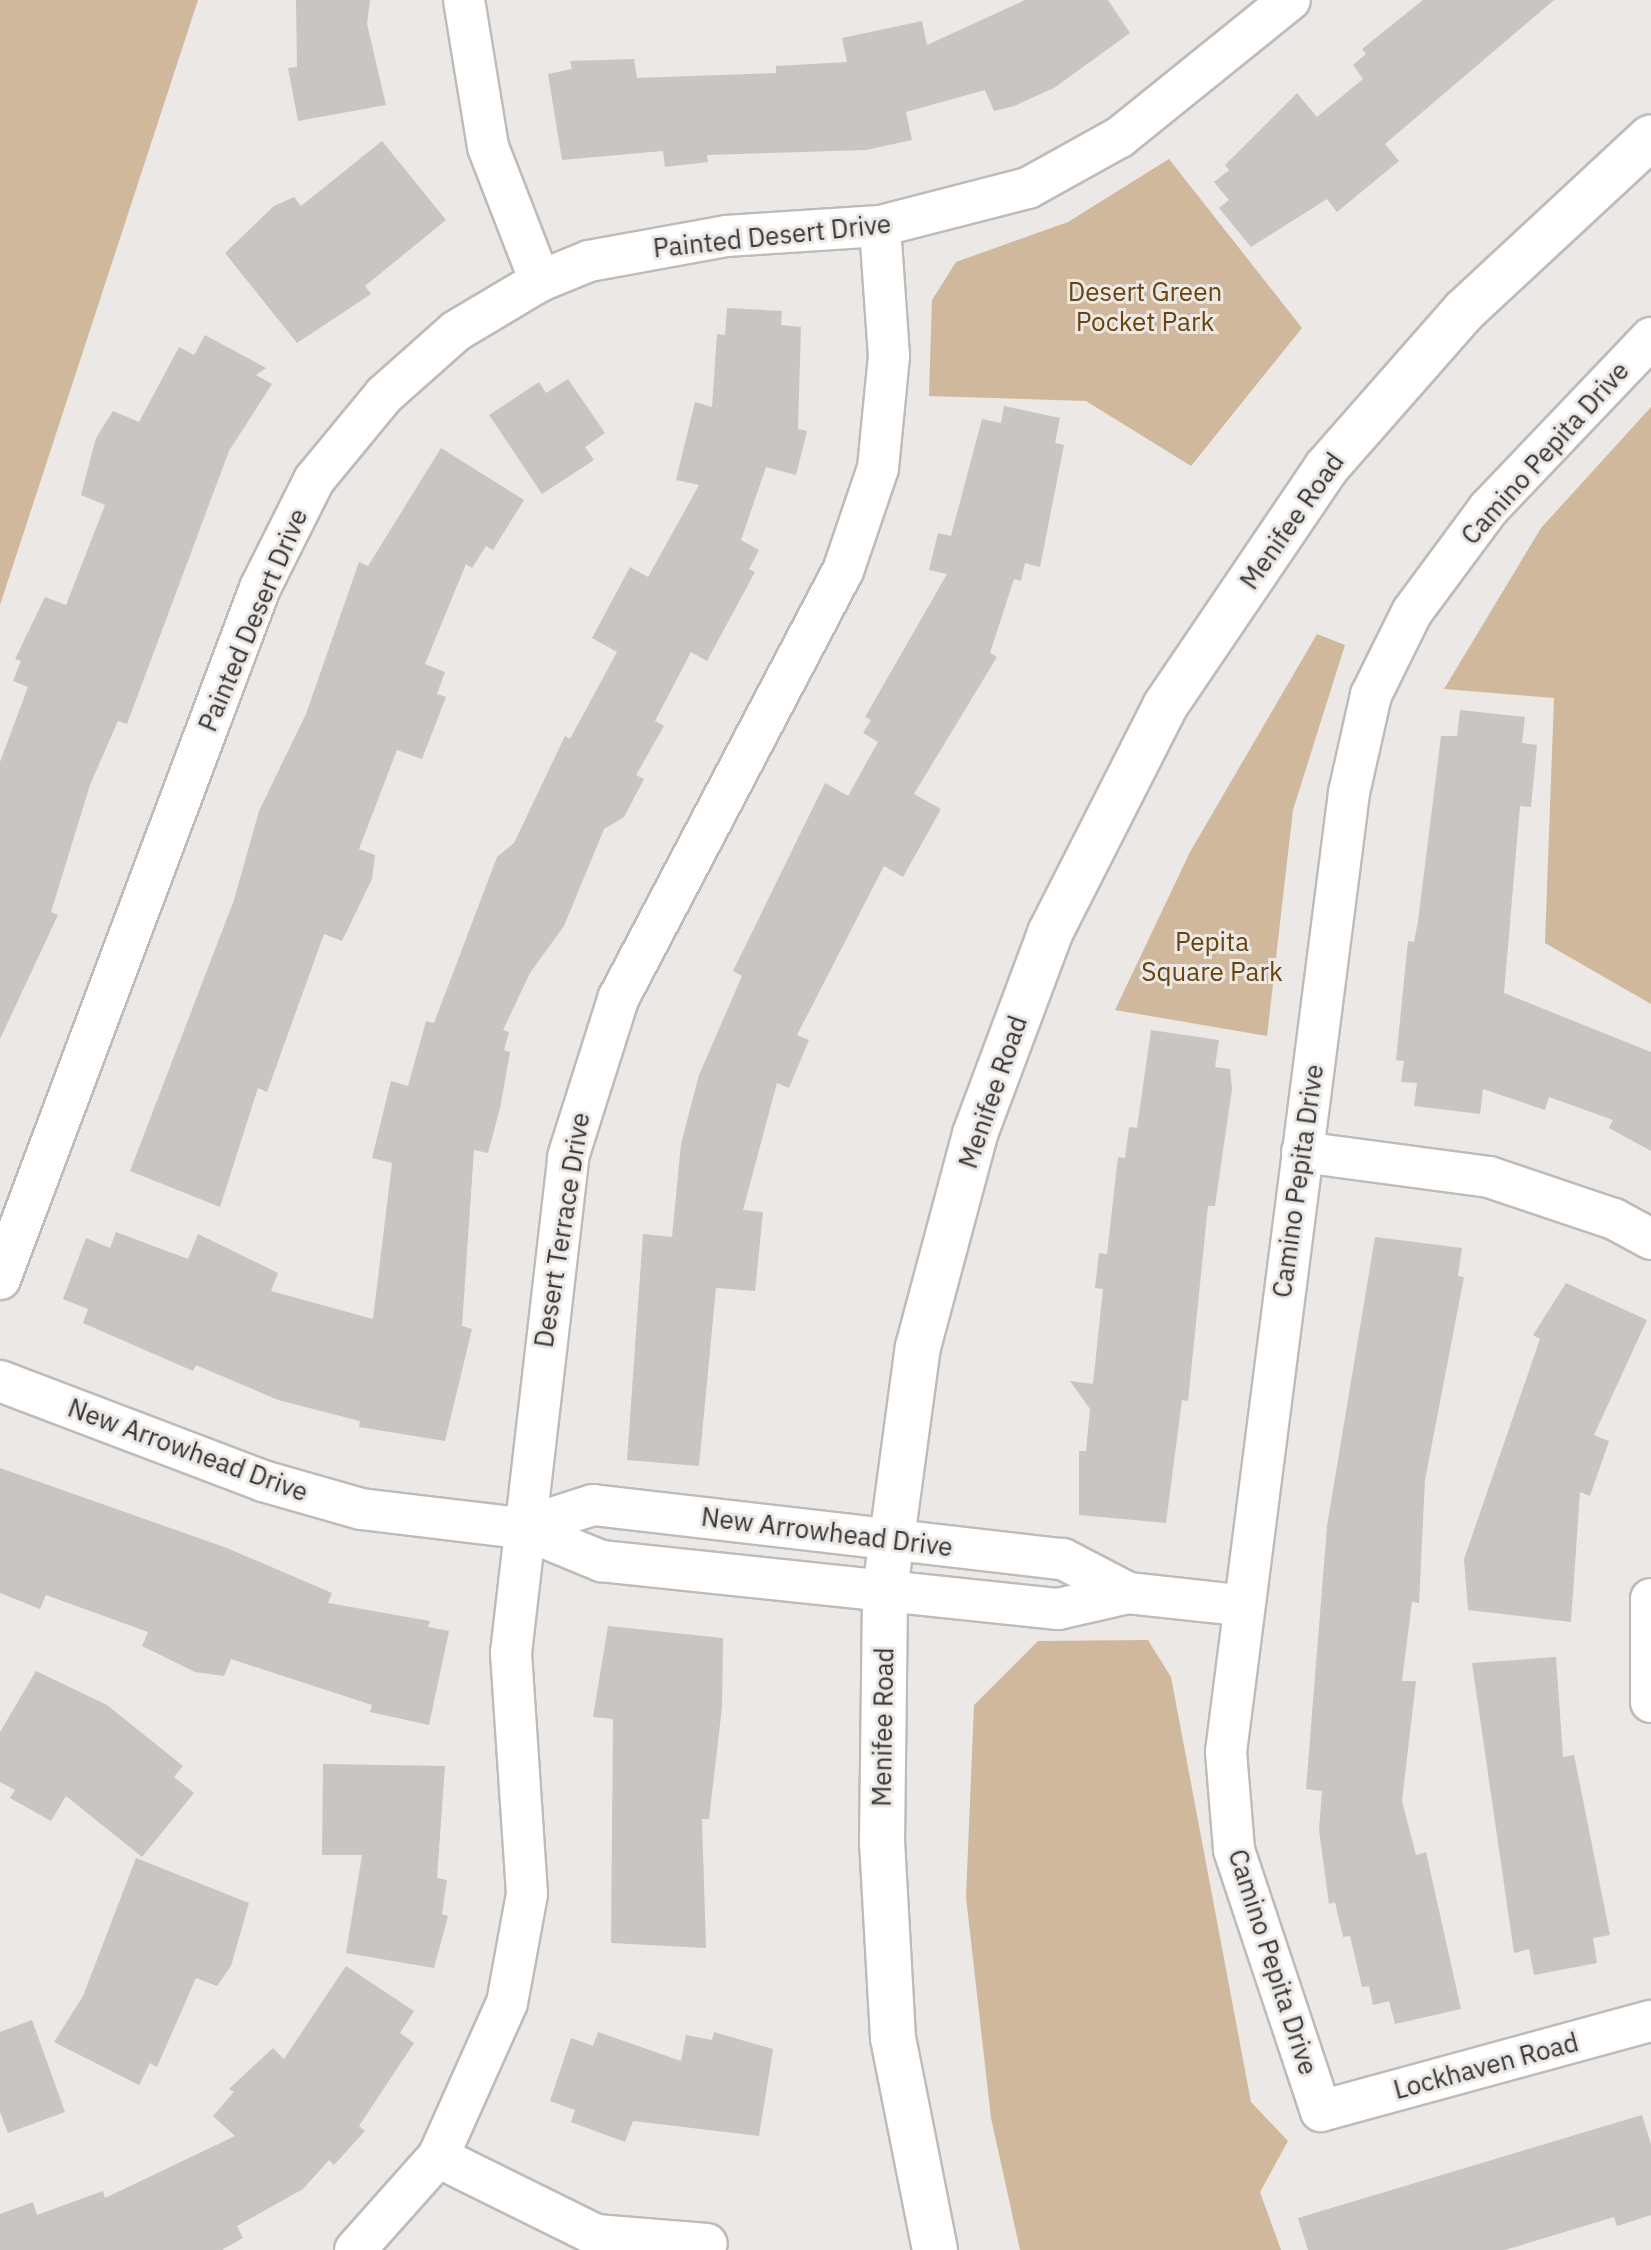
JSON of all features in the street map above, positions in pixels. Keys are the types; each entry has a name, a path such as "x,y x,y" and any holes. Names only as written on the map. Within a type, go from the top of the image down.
{"main road":[{"name":"Menifee Road","path":"935,2250 893,2038 882,1843 885,1590 918,1347 975,1134 1050,933 1165,706 1326,468 1464,311 1651,137"}],"street":[{"path":"464,0 488,147 540,281"},
{"name":"Painted Desert Drive","path":"0,1279 245,627 305,496 345,437 404,375 456,331 540,281 589,261 680,242 880,226 986,204 1072,166 1171,99 1290,0"},
{"name":"Desert Terrace Drive","path":"355,2250 438,2157 507,2003 522,1935 526,1854 511,1653 521,1528 568,1157 588,1078 618,999 843,571 878,468 889,356 880,226"},
{"name":"Camino Pepita Drive","path":"1321,2111 1234,1850 1226,1752 1239,1605 1349,793 1371,695 1412,612 1489,508 1651,338"},
{"path":"1302,1152 1489,1177 1614,1219 1651,1239"},
{"name":"New Arrowhead Drive","path":"0,1381 277,1485 361,1509 521,1528 601,1561 1058,1609 1128,1593 1239,1605"},
{"name":"New Arrowhead Drive","path":"521,1528 593,1505 1063,1559 1128,1593"},
{"path":"1651,1599 1651,1702"},
{"name":"Lockhaven Road","path":"1321,2111 1651,2021"},
{"path":"438,2157 596,2235 707,2244"}],"green space":[{"path":"0,0 198,0 0,605"},
{"name":"Desert Green Pocket Park","path":"1169,159 1302,328 1191,466 1086,401 929,396 932,300 956,262 1068,222"},
{"path":"1651,407 1651,1004 1545,943 1554,698 1444,689 1541,528"},
{"name":"Pepita Square Park","path":"1317,634 1345,645 1293,810 1267,1036 1115,1010 1190,852"},
{"path":"1148,1640 1171,1677 1251,2102 1288,2141 1260,2192 1281,2250 1020,2250 991,2118 966,1897 974,1705 1038,1641"}],"building":[{"path":"296,0 370,0 367,24 386,105 298,121 288,68 297,67"},
{"path":"1025,0 1108,0 1130,33 1054,88 1014,106 994,111 985,90 906,112 912,140 866,150 707,155 708,162 665,167 663,151 562,160 548,74 572,69 570,61 634,59 637,78 776,73 776,66 847,62 842,38 922,21 927,45"},
{"path":"1423,0 1554,0 1385,144 1399,161 1337,212 1327,199 1251,247 1219,208 1229,200 1214,182 1229,170 1225,165 1297,93 1317,117 1363,79 1353,65 1366,54 1362,49"},
{"path":"382,141 446,220 365,286 371,294 297,343 225,253 274,206 294,197 301,206"},
{"path":"727,308 782,311 781,325 801,327 798,429 807,431 796,475 766,467 741,540 759,550 749,569 755,572 707,661 691,652 655,721 664,726 636,775 644,779 624,817 604,829 564,926 530,973 503,1030 509,1032 504,1050 510,1052 500,1108 488,1153 474,1150 462,1326 472,1329 445,1441 359,1427 360,1421 278,1400 196,1365 193,1371 83,1323 88,1309 63,1299 86,1238 110,1248 116,1232 188,1259 198,1234 278,1273 271,1291 373,1319 392,1163 372,1158 391,1081 408,1086 426,1021 434,1023 497,857 514,843 565,736 570,739 617,652 592,638 630,567 648,577 699,485 676,480 695,402 712,407 717,334 725,335"},
{"path":"205,335 266,368 256,375 272,384 229,451 127,724 118,721 90,785 51,912 58,915 0,1039 0,762 28,687 13,681 21,661 15,659 45,597 66,605 105,505 81,495 96,438 113,411 139,422 179,347 194,355"},
{"path":"568,379 605,433 585,447 594,460 542,494 489,415 539,382 546,393"},
{"path":"1004,406 1060,418 1055,443 1064,445 1040,567 1025,563 1021,581 1014,579 990,653 997,657 914,794 941,809 903,877 884,866 797,1035 809,1040 789,1088 777,1083 743,1210 763,1212 755,1291 716,1288 699,1466 627,1460 643,1234 672,1237 681,1144 699,1075 742,976 733,971 825,783 848,796 878,742 863,733 871,720 865,717 947,574 929,570 938,533 951,536 982,419 1001,423"},
{"path":"441,448 524,500 493,550 486,546 472,568 466,564 425,664 445,672 437,694 446,697 422,759 397,750 359,849 375,855 372,879 342,941 324,934 267,1092 258,1088 220,1207 130,1171 234,900 259,811 306,714 359,562 368,566"},
{"path":"1460,710 1525,717 1522,743 1537,745 1531,807 1520,806 1504,993 1651,1052 1651,1151 1609,1128 1613,1120 1549,1097 1545,1110 1483,1089 1480,1114 1414,1106 1417,1083 1401,1082 1404,1061 1396,1060 1408,941 1414,942 1418,921 1441,736 1457,736"},
{"path":"1151,1030 1219,1040 1215,1067 1230,1069 1232,1089 1215,1206 1208,1206 1188,1401 1182,1400 1166,1523 1079,1515 1079,1451 1086,1451 1090,1409 1070,1381 1093,1384 1103,1289 1095,1288 1099,1253 1107,1254 1118,1157 1125,1158 1129,1127 1137,1128"},
{"path":"1375,1237 1462,1248 1458,1276 1464,1277 1425,1480 1419,1603 1412,1602 1402,1681 1416,1681 1402,1801 1416,1855 1426,1852 1461,2009 1395,2024 1389,2001 1373,2005 1369,1986 1362,1987 1350,1936 1343,1937 1335,1902 1329,1904 1319,1830 1322,1791 1306,1789 1327,1526"},
{"path":"1566,1283 1647,1320 1594,1435 1609,1441 1590,1496 1580,1492 1571,1622 1468,1610 1464,1559 1540,1339 1533,1335"},
{"path":"0,1468 227,1548 332,1593 328,1603 430,1621 428,1627 449,1631 429,1725 370,1712 372,1705 231,1659 224,1676 195,1672 142,1646 148,1632 46,1595 40,1609 0,1593"},
{"path":"608,1626 723,1638 722,1707 709,1819 702,1819 706,1948 611,1943 613,1719 593,1717"},
{"path":"1556,1657 1563,1757 1574,1755 1610,1935 1593,1938 1597,1963 1534,1975 1529,1949 1514,1953 1472,1663"},
{"path":"36,1671 107,1705 183,1766 174,1777 194,1793 142,1857 66,1796 51,1821 10,1798 15,1790 0,1782 0,1732"},
{"path":"323,1764 445,1766 437,1878 447,1880 442,1914 448,1916 434,1968 346,1953 362,1855 322,1855"},
{"path":"136,1858 249,1903 231,1966 217,1986 196,1978 157,2067 150,2063 139,2085 54,2042 83,1996"},
{"path":"346,1966 414,2011 400,2033 414,2043 359,2126 365,2131 334,2165 329,2160 303,2189 237,2226 243,2238 222,2250 0,2250 0,2214 33,2202 37,2215 103,2191 105,2198 235,2136 213,2116 234,2092 229,2089 273,2048 284,2059"},
{"path":"32,2020 65,2112 8,2133 0,2112 0,2032"},
{"path":"598,2032 681,2061 686,2035 712,2040 714,2032 773,2049 759,2136 633,2121 625,2142 571,2122 575,2110 550,2101 571,2038 593,2046"},
{"path":"1642,2115 1651,2144 1651,2215 1617,2226 1614,2217 1505,2250 1308,2250 1298,2218"}]}
